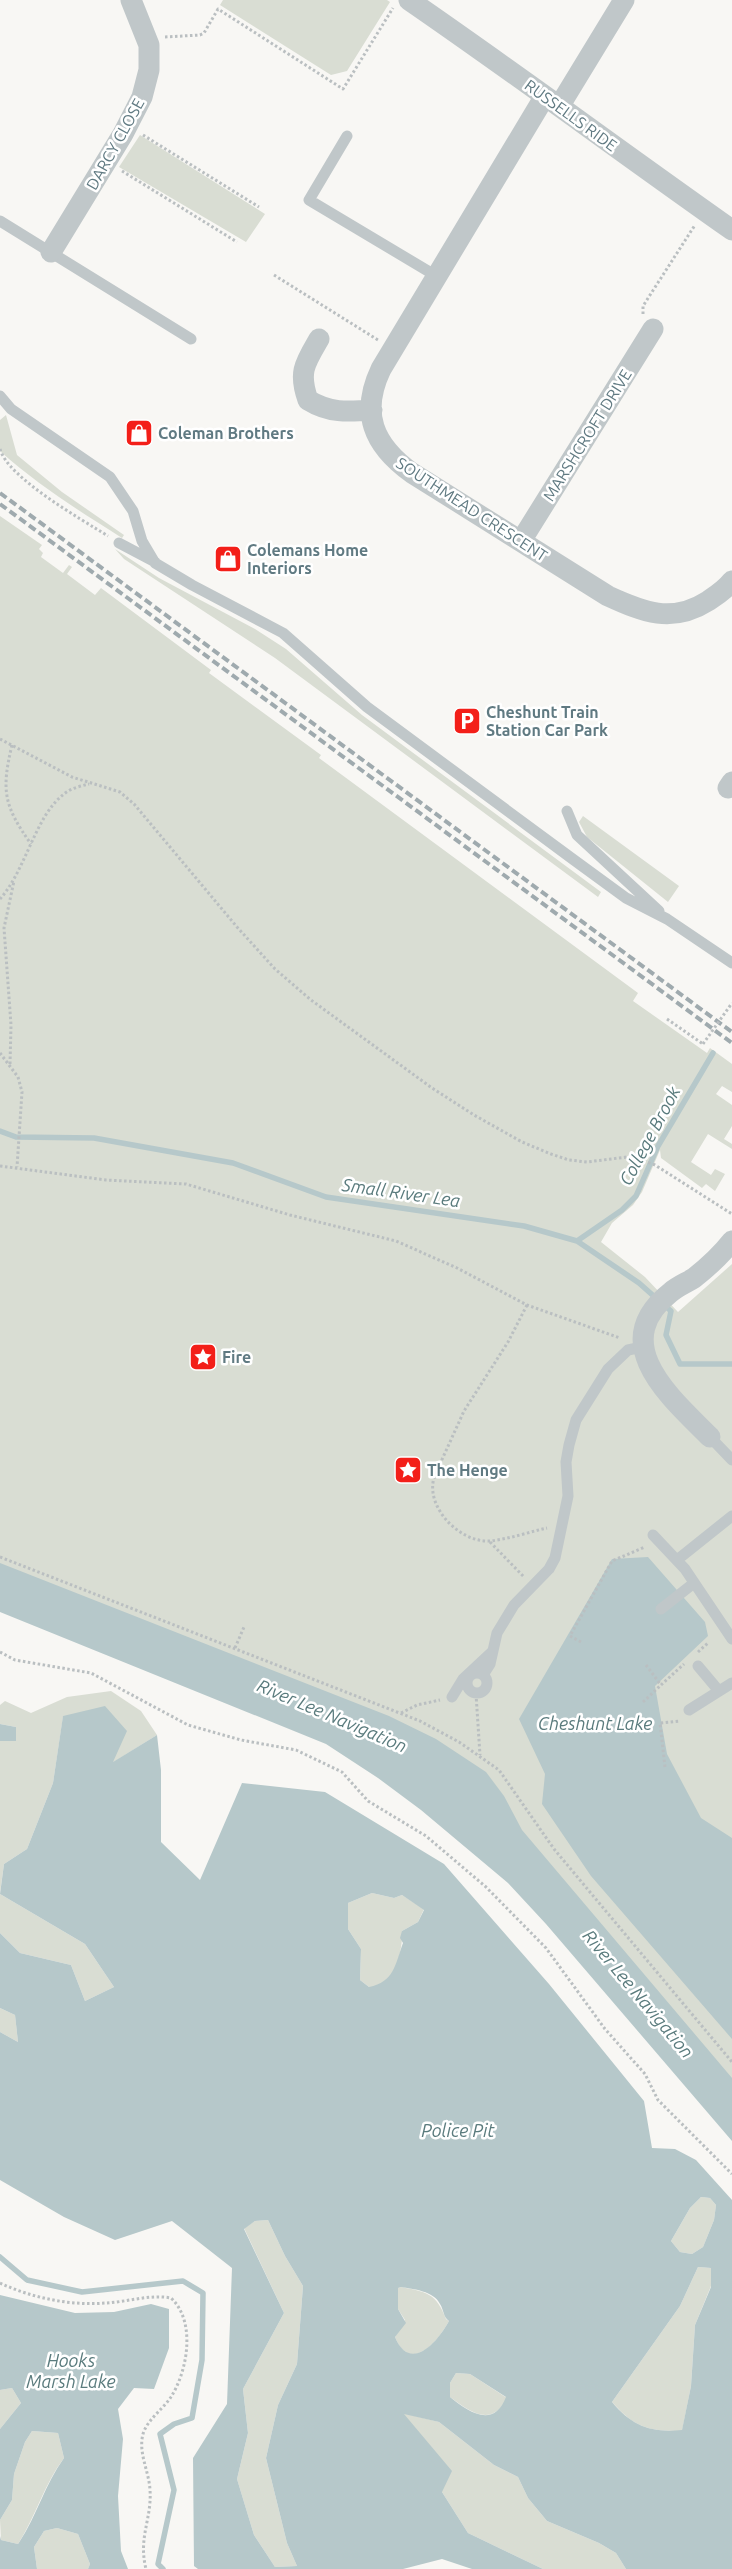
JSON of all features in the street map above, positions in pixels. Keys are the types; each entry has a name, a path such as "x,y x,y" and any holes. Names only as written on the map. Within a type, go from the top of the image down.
{"street":[{"name":"DARCY CLOSE","path":"51,252 128,125 142,97 149,70 147,40 131,0"},
{"name":"RUSSELLS RIDE","path":"409,0 553,100 616,148 732,230"},
{"name":"SOUTHMEAD CRESCENT","path":"624,0 553,100 393,349 376,380 371,400 372,410 380,443 396,462 608,596 637,609 668,616 695,609 730,588"},
{"name":"MARSHCROFT DRIVE","path":"521,541 654,329"},
{"path":"319,339 303,366 303,386 308,400 321,408 339,413 372,410"},
{"path":"710,1437 662,1386 645,1359 642,1344 654,1309 671,1292 710,1265 732,1241"}],"lane":[{"path":"347,136 309,200 438,277"},
{"path":"0,221 191,339"},
{"path":"0,396 11,409 110,477 133,511 142,540 156,563"},
{"path":"119,543 192,585 283,633 367,707 626,898 667,919 732,962"},
{"path":"567,811 576,835 635,886 667,919"},
{"path":"483,1675 490,1664 497,1633 505,1619 514,1605 556,1558 568,1496 566,1462 576,1420 608,1370 628,1350 642,1344"},
{"path":"710,1437 732,1460"},
{"path":"677,1560 732,1516"},
{"path":"657,1538 677,1560 732,1638"},
{"path":"661,1609 694,1583"},
{"path":"452,1697 463,1679 493,1651"},
{"path":"698,1666 719,1691"},
{"path":"477,1673 483,1675 487,1686 483,1692 476,1694 468,1689 467,1679 477,1673"},
{"path":"689,1710 732,1683"}],"path":[{"path":"147,40 200,35 204,33 218,9 343,89 398,0"},
{"path":"128,125 259,207"},
{"path":"106,162 237,242"},
{"path":"654,329 642,312 643,306 704,210"},
{"path":"274,276 393,349"},
{"path":"0,449 2,455 13,469 30,483 58,505 119,543"},
{"path":"0,739 72,777 90,784 108,786 120,792 134,804 231,920 275,969 319,1006 432,1088 474,1115 522,1142 569,1160 587,1162 627,1157 655,1164 732,1214"},
{"path":"12,745 4,790 14,820 32,844"},
{"path":"0,899 14,881 54,803 66,792 90,784"},
{"path":"10,1064 11,1025 4,928 14,881"},
{"path":"667,1020 703,1044 732,1002"},
{"path":"0,1053 18,1077 22,1092 19,1149 16,1167"},
{"path":"0,1166 106,1180 186,1184 215,1191 290,1215 396,1241 457,1268 527,1305 642,1344"},
{"path":"527,1305 508,1342 464,1411 431,1484 434,1502 444,1517 466,1534 490,1541 563,1525"},
{"path":"581,1642 570,1636 612,1561 657,1538"},
{"path":"490,1541 532,1586"},
{"path":"0,1557 400,1713 441,1732 480,1755 499,1770 554,1849 732,2062"},
{"path":"235,1648 244,1626"},
{"path":"643,1702 708,1642"},
{"path":"0,1652 15,1660 91,1674 188,1724 241,1740 296,1750 342,1772 368,1801 426,1836 486,1888 546,1948 605,2029 645,2074 658,2100 732,2174"},
{"path":"646,1665 661,1685"},
{"path":"476,1694 480,1755"},
{"path":"400,1713 417,1706 452,1697"},
{"path":"660,1724 665,1767"},
{"path":"0,2283 26,2294 78,2303 103,2304 161,2296 171,2298 184,2314 186,2348 178,2383 171,2397 144,2432 143,2458 150,2480 150,2493 142,2540 146,2569"}],"shaded area":[{"path":"223,0 387,0 390,2 347,71 331,75 220,5"},
{"path":"140,135 265,214 246,242 119,167"},
{"path":"6,415 17,455 62,492 124,535 122,538 44,487 0,451 0,420"},
{"path":"0,516 42,545 39,549 43,553 41,557 63,573 69,565 72,567 67,574 95,595 101,588 211,670 209,673 321,755 319,758 638,993 633,1001 707,1053 710,1048 732,1064 732,1092 722,1086 716,1094 732,1105 732,1126 724,1139 732,1144 732,1149 708,1134 691,1162 711,1175 715,1169 725,1174 715,1191 706,1184 702,1188 661,1158 660,1150 642,1192 633,1205 612,1223 601,1242 645,1277 678,1312 732,1264 732,2095 445,1758 0,1571"},
{"path":"115,549 159,578 255,629 286,649 362,715 601,892 598,897 275,658 124,559"},
{"path":"583,816 679,886 668,902 587,837 579,822"},
{"path":"111,1691 141,1711 157,1735 112,1763 63,1717 53,1783 27,1849 4,1864 0,1893 0,1741 16,1741 16,1727 0,1724 0,1705 5,1701 31,1713 67,1697"},
{"path":"372,1893 394,1898 402,1895 424,1909 418,1922 402,1931 398,1961 387,1981 380,1986 369,1987 360,1980 361,1949 348,1929 348,1903"},
{"path":"0,1894 85,1944 114,1987 85,2001 71,1965 20,1953 0,1933"},
{"path":"0,2008 15,2015 18,2042 0,2032"},
{"path":"701,2197 710,2198 716,2205 714,2220 703,2247 692,2254 680,2252 671,2241 690,2208"},
{"path":"268,2220 285,2256 303,2286 297,2364 278,2405 266,2458 287,2543 297,2566 275,2567 254,2535 237,2479 248,2433 243,2389 284,2313 244,2228 255,2221"},
{"path":"698,2267 711,2268 711,2286 695,2325 691,2386 682,2431 651,2429 635,2423 612,2402 680,2306"},
{"path":"398,2288 418,2290 430,2295 449,2321 431,2345 416,2354 408,2353 401,2348 395,2337 405,2320 398,2309"},
{"path":"456,2373 470,2374 507,2398 495,2413 488,2415 473,2412 450,2397 450,2383"},
{"path":"12,2388 21,2403 0,2429 0,2390"},
{"path":"403,2413 439,2422 494,2465 518,2477 528,2498 547,2521 599,2543 616,2553 626,2569 543,2569 468,2533 442,2492"},
{"path":"32,2431 58,2433 64,2458 51,2478 18,2544 1,2540 0,2520 12,2500 14,2474 25,2442"},
{"path":"57,2528 78,2534 90,2564 88,2569 37,2569 34,2547 44,2531"}],"water":[{"name":"Cheshunt Lake","path":"648,1557 705,1622 708,1636 655,1686 667,1754 701,1818 732,1838 732,2039 591,1876 542,1804 545,1774 519,1719 612,1559"},
{"name":"River Lee Navigation","path":"0,1563 389,1716 436,1739 486,1772 504,1796 522,1830 732,2078 732,2141 546,1924 508,1883 421,1810 378,1778 326,1744 0,1612"},
{"name":"Police Pit","path":"105,1706 127,1731 113,1762 157,1735 161,1770 161,1842 200,1880 242,1783 325,1792 444,1864 549,1984 644,2101 652,2148 675,2149 696,2160 732,2200 732,2569 626,2569 616,2553 599,2543 547,2521 528,2498 518,2477 494,2465 439,2422 404,2414 452,2471 442,2492 468,2533 543,2569 472,2569 442,2559 403,2569 198,2569 194,2566 193,2458 227,2404 232,2268 172,2221 115,2240 64,2217 0,2180 0,2032 18,2042 15,2015 0,2008 0,1933 20,1953 71,1965 85,2001 114,1987 85,1944 0,1894 4,1864 27,1849 53,1783 63,1716","holes":["372,1893 394,1898 402,1895 424,1910 418,1922 402,1931 400,1938 403,1943 395,1965 389,1977 377,1985 369,1987 360,1980 361,1949 348,1929 348,1903","701,2197 710,2198 716,2205 714,2220 703,2247 692,2254 680,2252 671,2241 690,2208","268,2220 285,2256 303,2286 297,2364 278,2405 266,2458 287,2543 297,2566 275,2567 254,2535 237,2479 248,2433 243,2389 284,2313 244,2229 255,2221","698,2267 711,2268 711,2287 695,2325 691,2386 682,2430 652,2429 627,2417 612,2402 680,2306","398,2288 417,2290 433,2296 449,2321 431,2345 416,2354 408,2353 401,2348 395,2337 406,2323 398,2309","456,2373 470,2374 506,2397 501,2407 495,2413 488,2415 472,2412 450,2397 450,2383"]},
{"path":"0,1724 16,1727 16,1741 0,1741"},
{"name":"Hooks Marsh Lake","path":"0,2295 75,2313 114,2312 151,2304 169,2309 169,2348 154,2389 134,2388 118,2409 123,2439 118,2496 121,2551 128,2569 88,2569 90,2564 78,2534 57,2528 44,2531 34,2547 37,2569 0,2569 0,2536 1,2540 18,2544 51,2479 64,2458 58,2433 32,2431 25,2442 14,2474 12,2500 0,2520 0,2429 21,2403 12,2388 0,2390"}],"waterway":[{"name":"College Brook","path":"577,1241 622,1210 636,1196 658,1146 713,1053"},
{"name":"Small River Lea","path":"0,1131 16,1137 94,1138 233,1163 326,1197 524,1226 577,1241 639,1283 657,1299"},
{"name":"Small River Lea","path":"664,1305 671,1311 666,1335 680,1364 732,1364"},
{"path":"0,2257 27,2280 82,2292 183,2281 203,2293 202,2360 192,2418 174,2424 160,2434 174,2490 158,2564 163,2569"}],"railway":[{"path":"0,493 732,1032"},
{"path":"0,504 732,1043"}],"place":[{"name":"Coleman Brothers","path":"139,433"},
{"name":"Colemans Home Interiors","path":"228,559"},
{"name":"Cheshunt Train Station Car Park","path":"467,721"},
{"name":"Fire","path":"203,1357"},
{"name":"The Henge","path":"408,1470"}]}
